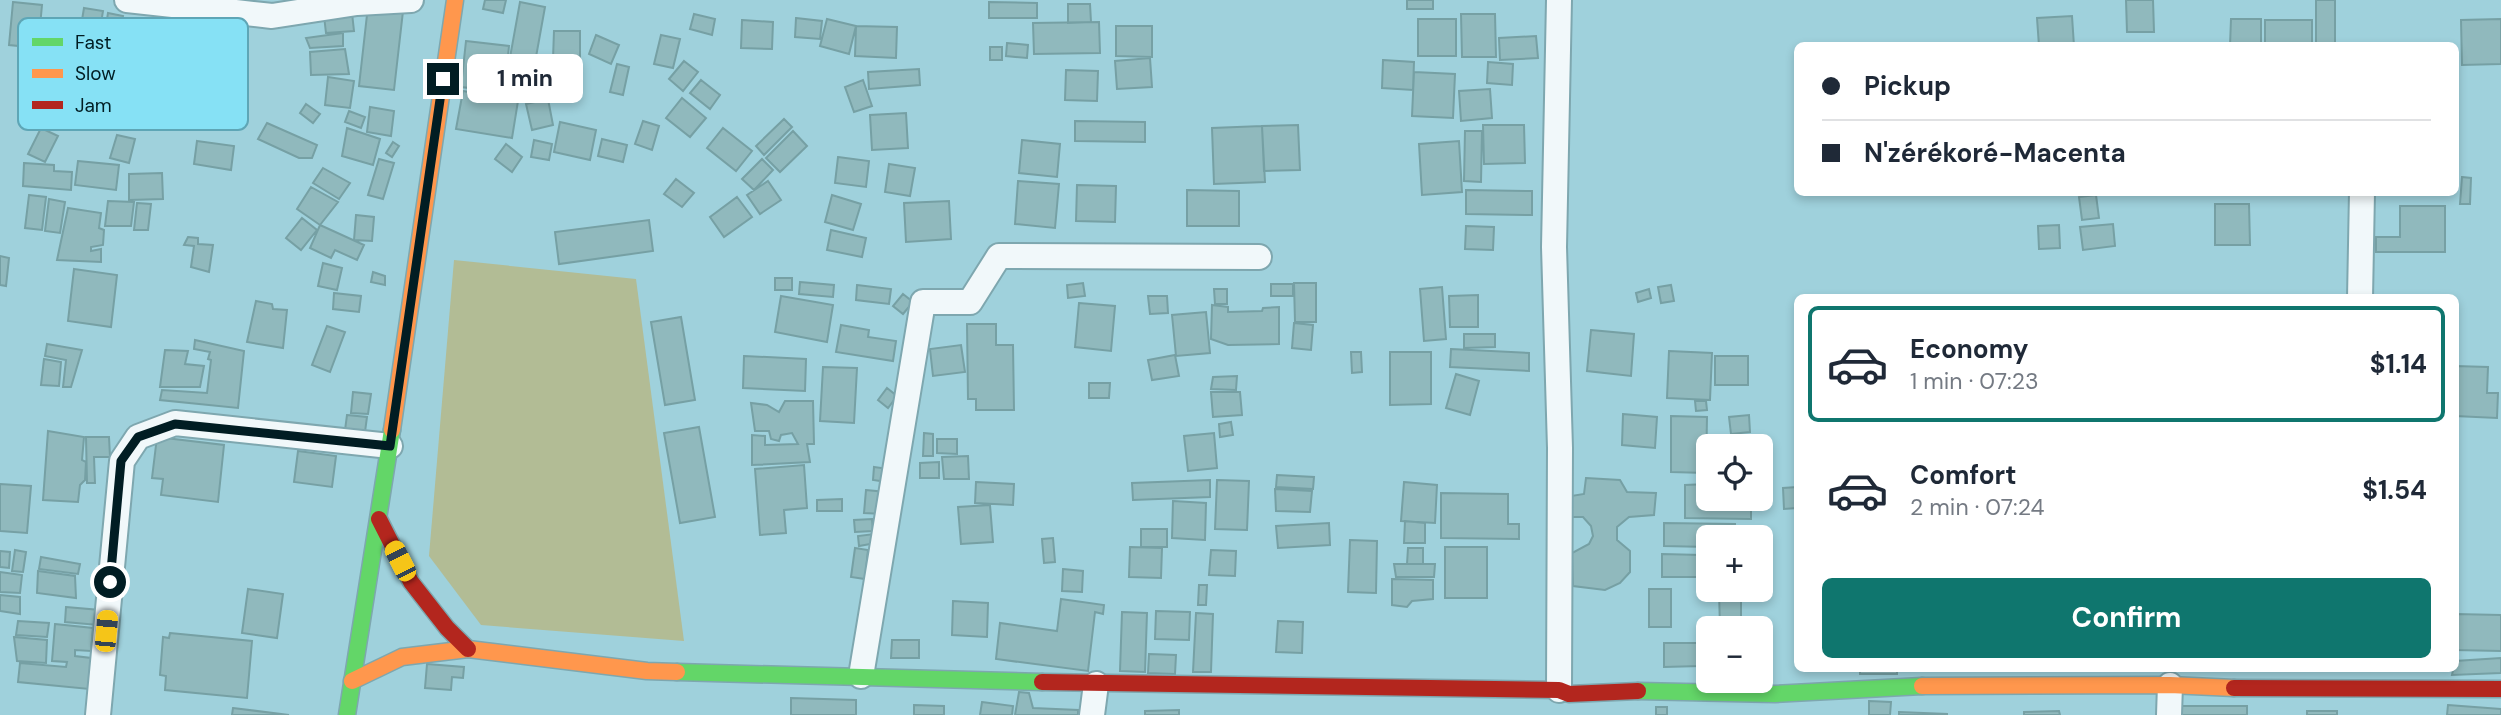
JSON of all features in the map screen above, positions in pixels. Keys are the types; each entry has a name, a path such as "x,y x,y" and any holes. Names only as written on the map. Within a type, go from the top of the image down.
{"main road":[{"path":"347,715 379,519 455,0"},
{"path":"379,519 411,582 447,628 468,649"},
{"path":"352,681 401,657 468,649 647,671 1096,684 1559,690 1569,694 1648,690 1775,694 1955,684 2170,685 2248,689 2350,678 2501,689"}],"street":[{"path":"127,0 272,16 357,3 411,0"},
{"path":"1559,0 1554,247 1560,448 1559,690"},
{"path":"2360,294 2362,196"},
{"path":"861,676 923,302 970,302 999,256 1259,257"},
{"path":"98,715 121,461 138,437 175,424 390,446"},
{"path":"1092,715 1096,684"},
{"path":"2169,715 2170,685"}],"green space":[{"path":"454,260 636,279 684,641 481,625 429,556"}],"building":[{"path":"485,0 506,0 503,13 483,9"},
{"path":"1407,0 1433,0 1433,9 1407,9"},
{"path":"2126,0 2153,0 2154,32 2127,32"},
{"path":"2316,0 2335,0 2335,42 2316,42"},
{"path":"13,2 42,5 41,18 18,18 18,46 9,45"},
{"path":"520,2 545,7 534,68 509,63"},
{"path":"989,2 1037,3 1037,18 989,18"},
{"path":"1068,4 1090,4 1091,22 1068,23"},
{"path":"368,6 403,11 394,90 359,86"},
{"path":"84,8 103,11 102,18 82,18"},
{"path":"108,13 123,16 123,18 107,18"},
{"path":"160,13 186,17 186,18 159,18"},
{"path":"352,13 354,31 326,33 324,16"},
{"path":"694,14 715,19 712,35 690,29"},
{"path":"1461,14 1495,14 1496,57 1462,57"},
{"path":"2072,16 2074,42 2039,42 2037,18"},
{"path":"796,18 822,21 820,39 795,37"},
{"path":"827,19 856,26 849,54 820,46"},
{"path":"1418,19 1456,19 1456,56 1418,56"},
{"path":"2231,19 2261,19 2261,42 2230,42"},
{"path":"2501,19 2501,64 2462,65 2461,20"},
{"path":"742,20 773,22 772,49 741,48"},
{"path":"2265,20 2312,20 2312,42 2265,42"},
{"path":"1099,22 1100,53 1034,54 1033,23"},
{"path":"856,26 897,27 896,58 855,56"},
{"path":"1116,26 1152,26 1152,57 1116,56"},
{"path":"554,31 580,31 580,60 553,59"},
{"path":"343,33 343,46 310,48 306,38"},
{"path":"596,35 619,45 611,64 589,54"},
{"path":"661,35 680,39 673,68 654,64"},
{"path":"1536,36 1538,58 1500,60 1499,38"},
{"path":"466,41 509,46 504,92 461,87"},
{"path":"1007,43 1028,45 1027,58 1006,56"},
{"path":"990,47 1002,47 1002,60 990,60"},
{"path":"345,49 349,74 311,75 310,52"},
{"path":"1150,58 1152,87 1117,89 1115,61"},
{"path":"1383,60 1414,62 1413,90 1382,88"},
{"path":"684,61 698,72 683,91 669,79"},
{"path":"1488,62 1513,64 1512,85 1487,83"},
{"path":"617,64 629,67 623,95 610,92"},
{"path":"510,69 537,71 535,95 509,93"},
{"path":"919,69 920,85 869,89 868,72"},
{"path":"1066,70 1098,71 1097,101 1065,100"},
{"path":"1414,72 1455,74 1453,118 1412,116"},
{"path":"328,77 354,81 350,108 325,105"},
{"path":"701,80 720,95 710,109 690,93"},
{"path":"863,80 872,106 854,112 845,87"},
{"path":"1490,89 1492,118 1461,121 1459,91"},
{"path":"463,91 518,101 512,138 456,129"},
{"path":"682,98 706,118 690,137 666,118"},
{"path":"548,99 553,125 532,130 526,104"},
{"path":"306,104 320,114 313,123 300,113"},
{"path":"370,107 394,111 391,136 367,132"},
{"path":"349,111 365,117 361,128 345,122"},
{"path":"906,113 908,148 872,150 870,115"},
{"path":"784,119 792,127 764,155 756,146"},
{"path":"643,121 659,126 652,150 635,144"},
{"path":"1075,121 1145,122 1145,142 1075,141"},
{"path":"560,122 596,130 590,160 554,152"},
{"path":"267,123 317,145 312,158 299,158 258,139"},
{"path":"1298,125 1300,170 1264,171 1262,126"},
{"path":"1483,125 1524,125 1525,163 1484,164"},
{"path":"1262,126 1265,182 1214,184 1212,128"},
{"path":"347,128 380,139 373,165 342,156"},
{"path":"723,128 752,151 736,171 707,148"},
{"path":"40,130 58,136 45,162 28,154"},
{"path":"793,131 807,146 780,172 766,158"},
{"path":"1465,131 1482,131 1481,182 1464,181"},
{"path":"117,135 135,139 129,163 110,158"},
{"path":"602,139 627,145 623,162 598,156"},
{"path":"534,140 552,144 549,160 531,157"},
{"path":"1022,140 1060,144 1057,177 1019,173"},
{"path":"197,141 234,146 231,170 194,164"},
{"path":"1459,141 1462,192 1422,195 1419,144"},
{"path":"393,142 399,146 392,157 386,153"},
{"path":"506,144 522,157 512,172 495,159"},
{"path":"838,157 869,161 866,187 835,183"},
{"path":"379,159 394,163 383,199 368,195"},
{"path":"762,159 773,170 754,190 742,179"},
{"path":"78,161 119,165 116,190 75,185"},
{"path":"24,163 54,165 54,171 72,172 71,190 23,186"},
{"path":"889,164 915,168 910,196 885,192"},
{"path":"323,168 350,183 339,199 313,183"},
{"path":"162,173 163,199 129,200 129,174"},
{"path":"2462,177 2471,178 2470,204 2460,204"},
{"path":"676,179 694,193 682,207 664,194"},
{"path":"768,181 781,200 760,214 747,195"},
{"path":"1018,181 1059,184 1055,228 1015,224"},
{"path":"1077,185 1116,186 1115,222 1076,221"},
{"path":"311,187 338,202 320,225 297,209"},
{"path":"1187,190 1239,191 1239,226 1187,226"},
{"path":"1466,190 1532,191 1532,215 1466,214"},
{"path":"29,195 46,197 42,230 25,228"},
{"path":"832,195 861,204 853,230 825,222"},
{"path":"2096,196 2099,218 2082,220 2079,197"},
{"path":"737,197 752,217 724,237 710,217"},
{"path":"49,199 65,202 60,233 45,231"},
{"path":"108,201 134,202 131,226 105,226"},
{"path":"949,201 951,239 906,242 904,203"},
{"path":"137,203 151,204 148,230 134,230"},
{"path":"2215,204 2249,204 2250,245 2215,245"},
{"path":"2400,206 2445,206 2445,252 2376,252 2376,237 2400,237"},
{"path":"68,208 101,213 99,228 104,230 103,245 91,247 91,251 101,249 101,262 57,260"},
{"path":"356,215 374,217 372,241 354,240"},
{"path":"302,218 317,230 301,250 286,238"},
{"path":"649,220 653,251 559,264 555,232"},
{"path":"2113,224 2115,246 2083,250 2080,227"},
{"path":"320,225 364,245 357,260 335,250 331,258 310,248"},
{"path":"2059,225 2060,248 2039,249 2038,226"},
{"path":"1466,226 1494,227 1493,250 1465,249"},
{"path":"831,230 866,238 862,257 827,250"},
{"path":"188,237 198,238 198,244 213,245 209,272 191,267 194,246 184,245"},
{"path":"0,256 9,258 6,286 0,285"},
{"path":"323,263 342,268 337,290 318,286"},
{"path":"74,269 117,275 111,327 68,321"},
{"path":"373,272 385,276 385,285 371,282"},
{"path":"775,278 792,278 792,290 775,290"},
{"path":"800,282 834,285 833,297 799,294"},
{"path":"1083,283 1085,296 1068,298 1067,285"},
{"path":"1294,283 1316,283 1316,322 1295,322"},
{"path":"1271,284 1293,284 1293,296 1271,296"},
{"path":"857,285 891,289 889,304 856,300"},
{"path":"1671,285 1674,301 1661,303 1658,287"},
{"path":"1442,287 1446,339 1424,341 1420,289"},
{"path":"1214,289 1227,289 1227,304 1215,304"},
{"path":"1649,289 1651,298 1638,302 1636,293"},
{"path":"334,293 361,296 359,312 333,309"},
{"path":"903,294 913,302 903,314 893,306"},
{"path":"1478,295 1478,327 1450,327 1449,296"},
{"path":"781,296 833,305 827,342 775,332"},
{"path":"1148,296 1167,296 1168,313 1150,314"},
{"path":"256,301 272,304 273,309 287,310 283,348 247,342"},
{"path":"1079,303 1115,306 1111,351 1075,347"},
{"path":"1212,305 1228,307 1228,312 1262,311 1263,308 1279,307 1279,344 1228,345 1211,339"},
{"path":"1206,312 1210,353 1176,356 1172,315"},
{"path":"681,317 695,400 665,405 651,322"},
{"path":"1294,323 1313,325 1311,350 1292,348"},
{"path":"967,324 996,324 996,345 1013,345 1014,410 976,410 976,399 968,399"},
{"path":"841,325 869,330 868,337 896,341 893,361 836,352"},
{"path":"327,326 345,332 330,372 312,365"},
{"path":"1591,330 1634,334 1631,376 1587,371"},
{"path":"1464,334 1495,334 1495,347 1464,348"},
{"path":"195,340 244,351 238,408 160,400 162,390 207,393 210,352 194,349"},
{"path":"47,344 82,350 71,387 63,387 66,360 45,356"},
{"path":"961,345 965,372 933,376 930,349"},
{"path":"1451,349 1529,353 1529,371 1450,367"},
{"path":"165,350 188,351 185,364 204,366 200,387 160,387"},
{"path":"1669,351 1712,353 1710,400 1667,398"},
{"path":"1351,352 1361,352 1362,372 1352,373"},
{"path":"1390,352 1431,352 1431,404 1390,405"},
{"path":"1175,355 1179,376 1152,380 1148,360"},
{"path":"744,356 806,359 805,391 743,388"},
{"path":"1715,356 1748,356 1748,385 1715,385"},
{"path":"44,359 61,362 59,386 41,385"},
{"path":"2459,366 2488,367 2487,393 2498,393 2497,418 2459,416"},
{"path":"823,367 857,368 854,423 820,421"},
{"path":"1456,374 1479,381 1470,415 1446,408"},
{"path":"1237,376 1236,390 1211,389 1213,377"},
{"path":"1089,383 1110,383 1109,398 1089,398"},
{"path":"887,388 897,396 888,408 878,400"},
{"path":"353,392 371,394 368,414 351,413"},
{"path":"1211,392 1240,392 1242,415 1213,417"},
{"path":"785,401 813,401 814,444 807,444 810,462 752,465 752,435 765,436 765,445 798,444 792,433 781,435 779,441 771,439 769,431 755,431 751,403 767,405 779,412"},
{"path":"1695,401 1706,401 1707,410 1696,411"},
{"path":"1623,414 1657,417 1655,448 1622,445"},
{"path":"347,415 367,417 365,432 345,430"},
{"path":"1749,415 1750,432 1731,434 1729,417"},
{"path":"1671,416 1707,417 1707,434 1696,434 1696,473 1671,472"},
{"path":"1231,422 1233,435 1220,437 1219,424"},
{"path":"699,427 715,517 680,523 664,433"},
{"path":"48,431 84,437 82,460 86,462 85,480 80,485 78,502 43,500"},
{"path":"924,433 933,434 933,456 923,456"},
{"path":"1214,433 1217,468 1188,471 1184,436"},
{"path":"86,437 109,437 110,457 94,457 95,483 87,483"},
{"path":"157,437 224,445 218,502 161,495 163,479 152,478"},
{"path":"937,439 957,439 957,454 937,453"},
{"path":"298,451 336,456 332,487 294,482"},
{"path":"968,456 969,479 944,479 942,457"},
{"path":"939,462 939,478 920,478 920,463"},
{"path":"804,465 807,508 784,510 786,533 760,535 755,469"},
{"path":"874,467 889,469 887,482 873,480"},
{"path":"1277,475 1314,477 1313,489 1276,487"},
{"path":"1586,478 1620,480 1627,492 1656,493 1654,515 1629,517 1617,527 1617,540 1630,551 1630,572 1620,583 1605,590 1573,586 1572,553 1589,544 1593,536 1591,526 1583,517 1569,517 1571,496 1584,494"},
{"path":"1210,480 1210,497 1133,500 1132,483"},
{"path":"1217,480 1249,481 1247,530 1215,529"},
{"path":"976,482 1014,484 1013,505 975,503"},
{"path":"1404,482 1437,485 1435,523 1401,521"},
{"path":"0,484 31,486 27,533 0,531"},
{"path":"1685,485 1696,485 1696,511 1751,511 1751,519 1685,518"},
{"path":"1794,487 1794,508 1784,509 1783,488"},
{"path":"1275,489 1312,491 1310,512 1276,511"},
{"path":"866,490 886,492 884,514 864,513"},
{"path":"1441,493 1508,494 1508,524 1519,524 1519,539 1441,538"},
{"path":"842,499 842,511 817,511 817,500"},
{"path":"1173,501 1206,503 1205,540 1172,538"},
{"path":"990,505 993,542 961,544 958,507"},
{"path":"872,519 873,531 855,532 854,520"},
{"path":"1405,521 1425,523 1425,543 1404,543"},
{"path":"1329,523 1330,545 1278,548 1276,526"},
{"path":"1664,523 1735,524 1696,525 1696,547 1664,546"},
{"path":"1141,529 1167,529 1167,547 1141,547"},
{"path":"874,534 876,543 859,546 858,536"},
{"path":"1053,538 1055,562 1044,563 1042,539"},
{"path":"1350,540 1377,541 1376,593 1348,592"},
{"path":"1130,547 1162,548 1161,578 1129,577"},
{"path":"1445,547 1487,547 1487,598 1445,598"},
{"path":"855,548 868,550 865,579 851,577"},
{"path":"1408,548 1423,548 1423,564 1407,564"},
{"path":"15,550 26,552 23,572 12,571"},
{"path":"1211,550 1236,551 1235,576 1209,575"},
{"path":"0,551 10,552 9,568 0,567"},
{"path":"1662,554 1696,555 1696,577 1662,577"},
{"path":"41,557 80,564 78,574 39,569"},
{"path":"1394,564 1435,564 1434,577 1396,577"},
{"path":"1063,569 1083,571 1082,592 1062,591"},
{"path":"38,571 75,576 76,598 37,593"},
{"path":"0,572 22,575 20,593 0,592"},
{"path":"1392,579 1433,580 1433,599 1412,601 1407,607 1392,605"},
{"path":"1199,585 1207,585 1206,605 1198,605"},
{"path":"248,589 283,594 277,638 242,633"},
{"path":"1649,589 1671,589 1671,627 1649,627"},
{"path":"0,595 20,597 20,614 0,611"},
{"path":"1061,599 1104,605 1103,614 1095,612 1088,671 996,659 1000,623 1057,631"},
{"path":"953,601 988,603 987,637 952,635"},
{"path":"1719,602 1741,602 1741,616 1720,616"},
{"path":"66,607 100,610 98,625 65,622"},
{"path":"1156,611 1190,612 1189,640 1155,639"},
{"path":"1122,612 1147,613 1145,672 1120,671"},
{"path":"1196,613 1213,614 1211,672 1193,672"},
{"path":"2459,614 2501,615 2501,651 2459,650"},
{"path":"18,621 49,623 47,637 16,635"},
{"path":"1278,621 1303,622 1302,653 1276,652"},
{"path":"55,624 93,628 91,651 75,650 75,656 91,658 89,689 18,682 20,663 66,667 67,662 52,661"},
{"path":"170,633 252,641 247,698 165,690 166,676 160,675 163,637 169,638"},
{"path":"14,637 47,640 46,663 17,661"},
{"path":"892,640 919,640 919,658 891,658"},
{"path":"1664,643 1696,643 1696,666 1664,667"},
{"path":"1149,654 1176,655 1175,674 1148,673"},
{"path":"2501,658 2501,673 2452,675 2453,672 2459,672 2459,661"},
{"path":"427,664 464,667 463,678 452,677 451,690 425,688"},
{"path":"1860,672 1897,672 1897,674"},
{"path":"1019,692 1029,693 1033,708 1078,710 1078,715 1015,715"},
{"path":"791,698 856,700 856,715 791,715"},
{"path":"1869,701 1891,702 1890,715 1869,715"},
{"path":"982,702 1013,706 1012,715 980,715"},
{"path":"914,705 944,706 944,715 914,715"},
{"path":"2448,705 2501,709 2501,715 2447,715"},
{"path":"2174,706 2247,706 2247,715 2174,715"},
{"path":"1656,707 1667,707 1667,715 1656,715"},
{"path":"233,708 289,715 232,715"},
{"path":"1179,710 1179,715 1145,715 1145,711"},
{"path":"2059,711 2060,715 2024,715 2024,712"},
{"path":"2307,711 2337,711 2337,715 2307,715"},
{"path":"1899,712 1947,714 1947,715 1899,715"}],"traffic: fast":[{"path":"347,715 392,430"},
{"path":"677,672 1042,682"},
{"path":"1638,691 1775,694 1922,686"}],"traffic: slow":[{"path":"392,430 455,0"},
{"path":"352,681 402,657 468,649 647,671 677,672"},
{"path":"1922,686 2170,685 2234,688"}],"traffic: jam":[{"path":"379,519 411,582 447,628 468,649"},
{"path":"1042,682 1559,690 1569,694 1638,691"},
{"path":"2234,688 2501,689"}],"route":[{"path":"110,582 121,461 138,437 175,424 390,446 443,79"}]}
